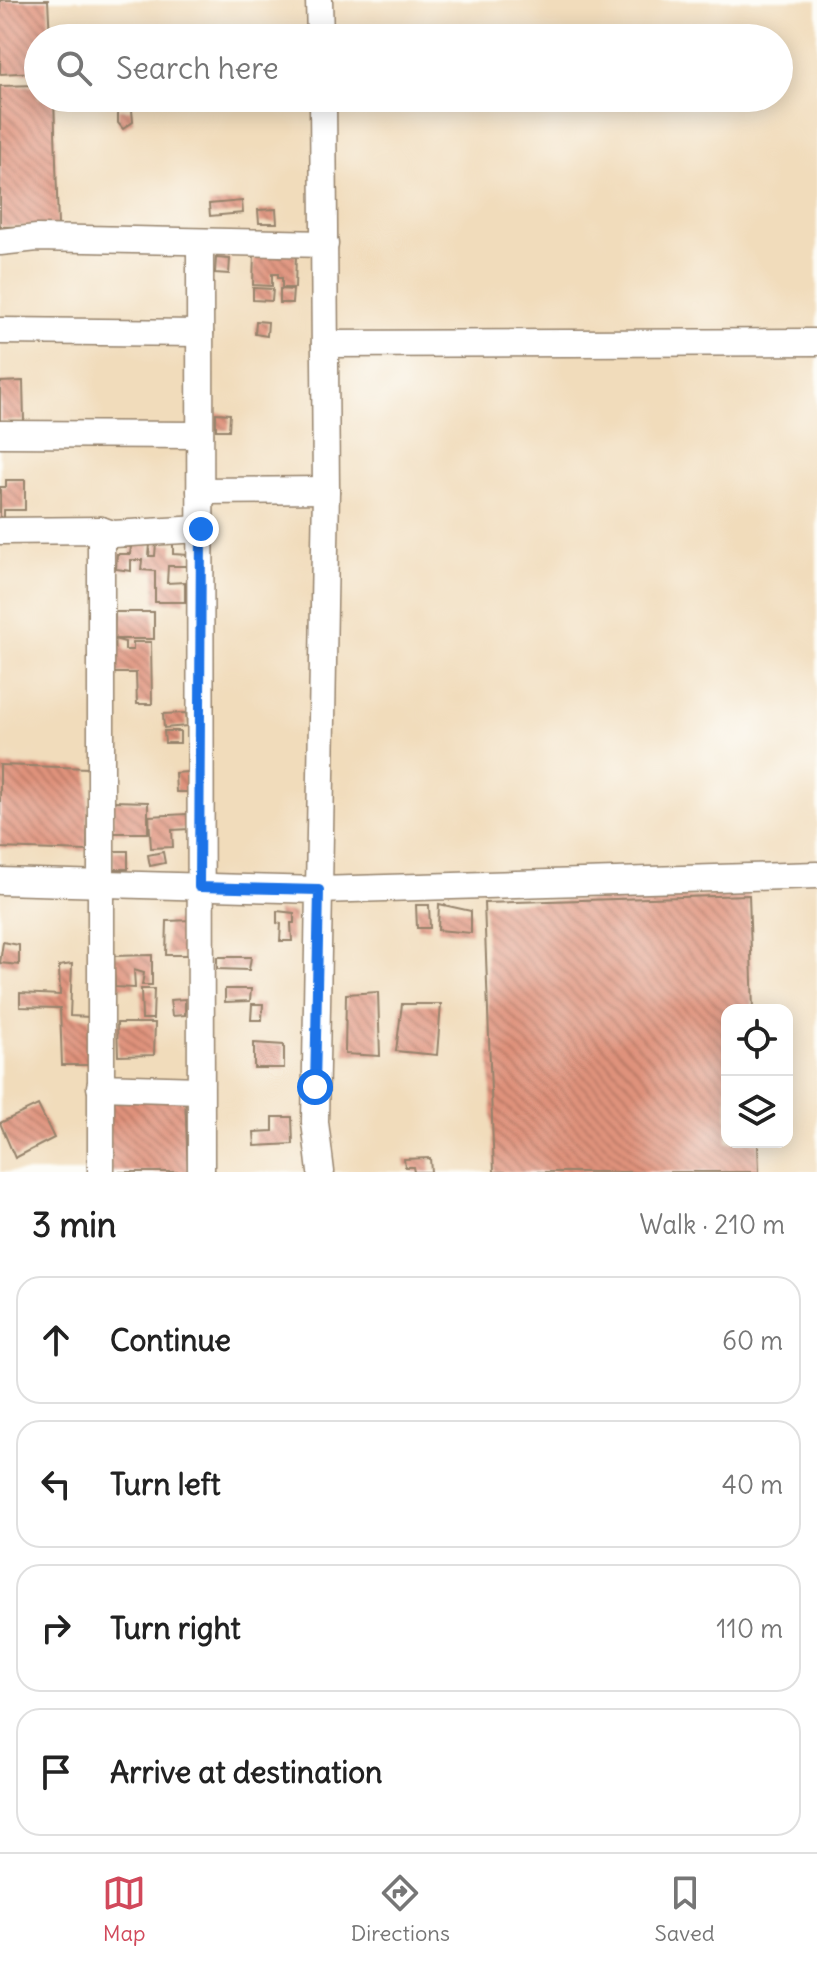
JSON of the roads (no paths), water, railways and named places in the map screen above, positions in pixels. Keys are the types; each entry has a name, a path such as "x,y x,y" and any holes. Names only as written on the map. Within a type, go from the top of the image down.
{"street":[{"path":"319,0 320,24"},
{"path":"321,1172 315,1122 326,490 323,112"},
{"path":"0,242 37,238 325,244"},
{"path":"200,242 201,1172"},
{"path":"0,331 200,333"},
{"path":"325,344 817,342"},
{"path":"0,434 200,435"},
{"path":"200,491 326,490"},
{"path":"0,531 101,530 113,534 201,529"},
{"path":"101,530 101,1172"},
{"path":"0,881 319,890 817,875"},
{"path":"100,1087 200,1090"}]}
